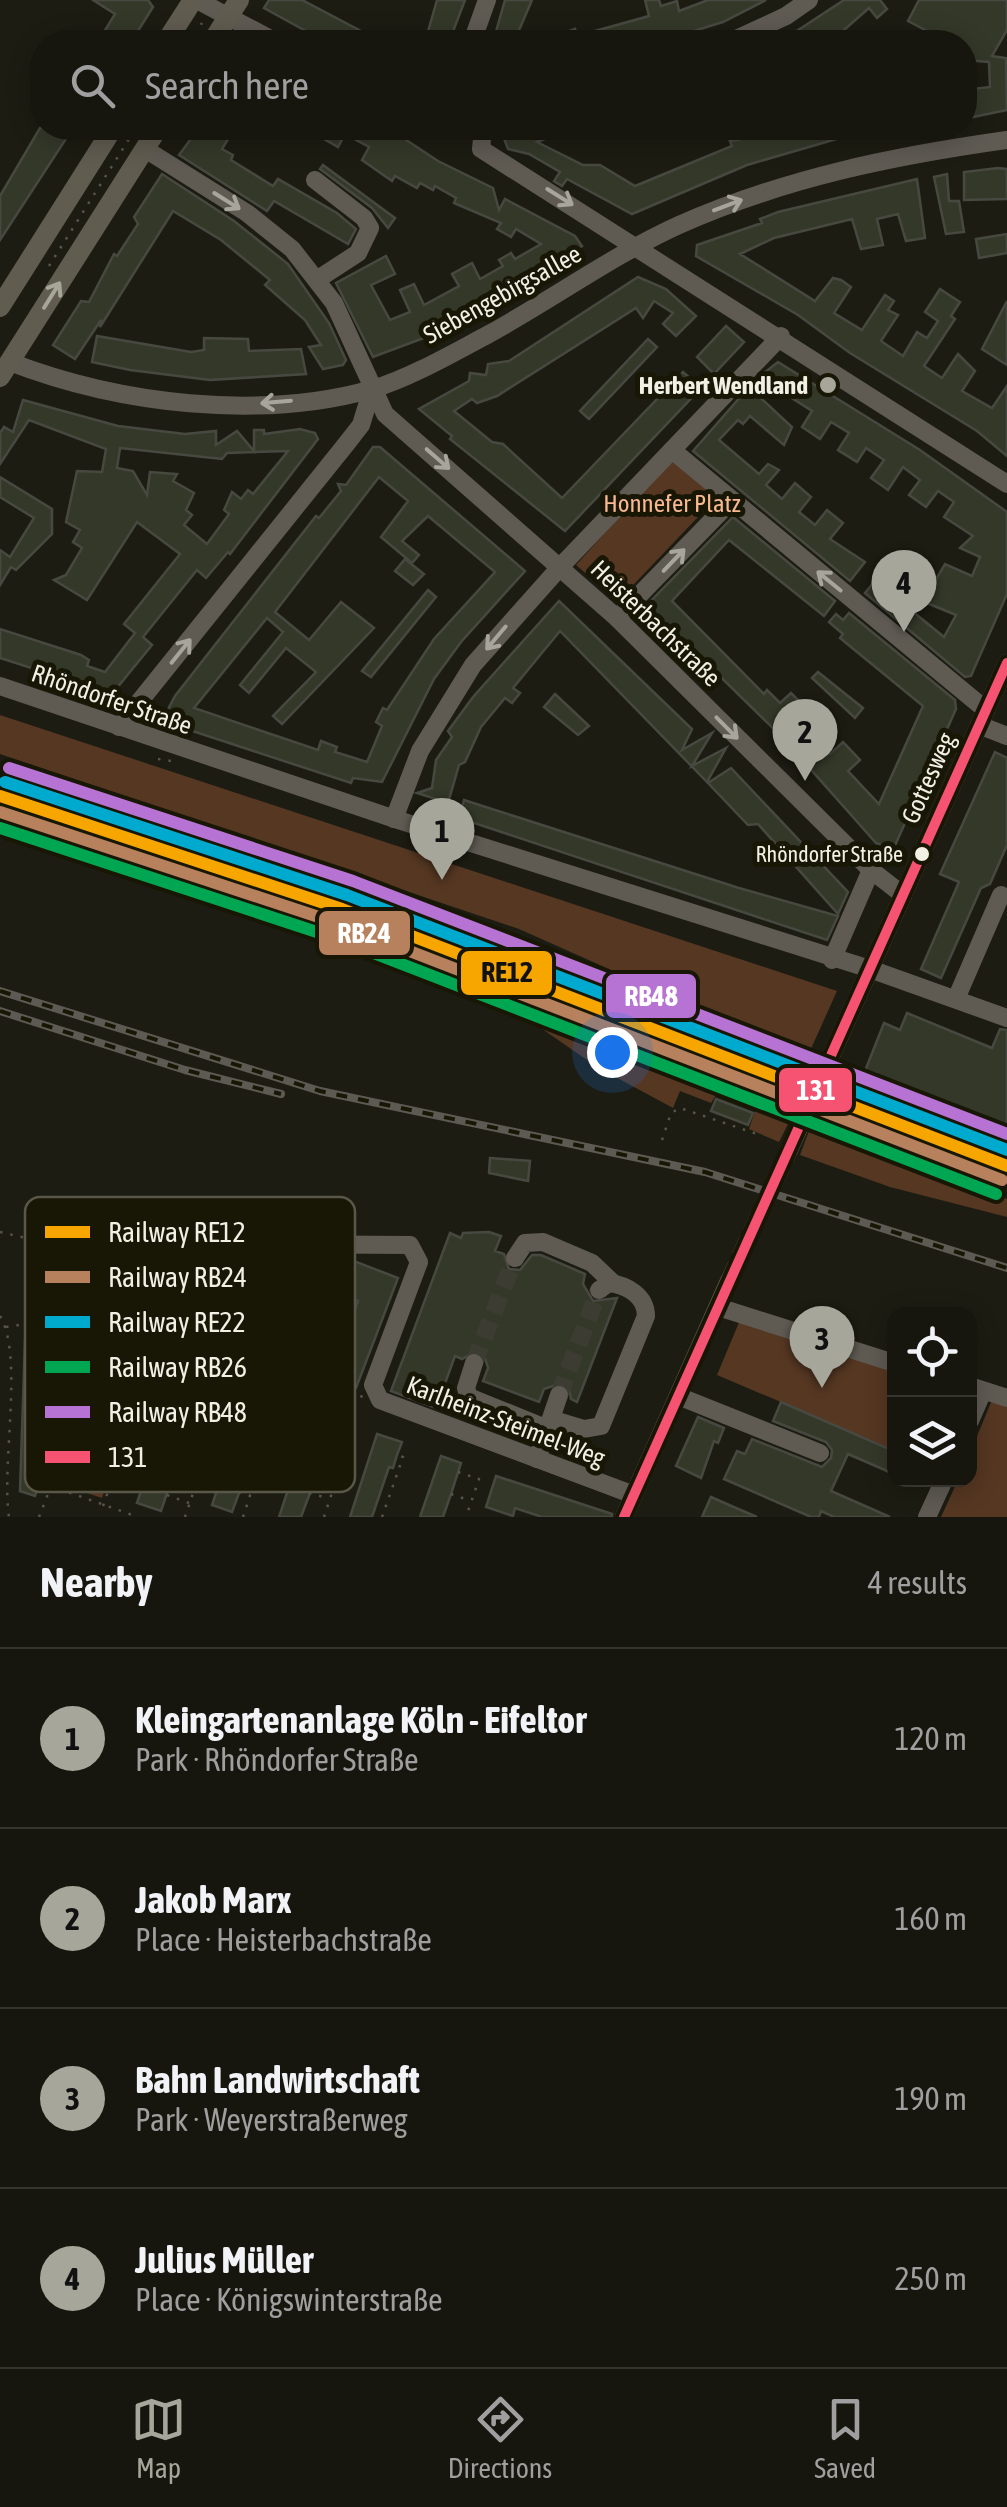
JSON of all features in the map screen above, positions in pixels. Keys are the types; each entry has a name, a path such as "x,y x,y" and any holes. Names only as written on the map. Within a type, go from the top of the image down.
{"main road":[{"path":"177,30 199,5"},
{"path":"0,307 105,140"},
{"path":"5,370 151,140"}],"street":[{"path":"476,30 487,0"},
{"path":"756,30 809,0"},
{"path":"199,5 233,9 260,30"},
{"path":"481,140 481,148 782,336 1007,484"},
{"name":"Siebengebirgsallee","path":"5,370 116,395 212,406 372,389 489,334 640,246 716,209 818,174 1007,140"},
{"name":"Heisterbachstraße","path":"145,149 269,229 318,279 348,331 385,414 617,618 870,870 903,896"},
{"path":"315,180 364,218 370,228 358,253 318,279"},
{"path":"394,819 420,751 448,700 561,566 782,336"},
{"path":"120,726 354,434 372,389"},
{"path":"672,450 1007,736"},
{"path":"617,618 731,501"},
{"name":"Gottesweg","path":"821,1078 1007,662"},
{"name":"Rhöndorfer Straße","path":"0,686 394,819 870,969 1007,1018"},
{"path":"832,960 870,870"},
{"path":"956,999 1002,895"},
{"path":"789,1150 799,1128"},
{"path":"474,1363 466,1388 469,1396 550,1424 584,1429 601,1426 605,1420 647,1312 638,1296 606,1286 592,1263 544,1242 525,1243 515,1258"},
{"name":"Karlheinz-Steimel-Weg","path":"355,1243 403,1244 419,1254 374,1393 380,1400 634,1495"},
{"path":"624,1517 730,1281"},
{"path":"718,1307 887,1360"},
{"path":"977,1389 1007,1398"},
{"path":"537,1459 560,1395"},
{"path":"678,1396 820,1453"},
{"path":"927,1517 941,1487"}],"path":[{"path":"192,30 199,5"},
{"path":"46,271 128,140"},
{"path":"662,1140 670,1113 680,1108 757,1134"},
{"path":"0,1232 25,1238"},
{"path":"0,1316 10,1342 5,1488 10,1517"},
{"path":"6,1326 25,1324"},
{"path":"355,1397 374,1393"},
{"path":"382,1517 403,1457 398,1455"},
{"path":"458,1472 478,1479 466,1517"},
{"path":"383,1484 392,1487"},
{"path":"39,1517 49,1492"},
{"path":"67,1492 138,1517"},
{"path":"103,1506 108,1492"},
{"path":"185,1517 194,1492"},
{"path":"239,1492 250,1496"},
{"path":"242,1517 251,1492"},
{"path":"324,1517 332,1492"},
{"path":"310,1493 330,1499"},
{"path":"451,1494 471,1501"},
{"path":"167,1495 190,1503"}],"green space":[{"name":"Honnefer Platz","path":"671,460 716,498 618,601 576,565"},
{"path":"0,715 837,991 810,1051 776,1036 773,1042 519,929 0,754"},
{"path":"502,1001 1007,1199 1007,1217 890,1187 800,1155 809,1131 788,1124 779,1142 749,1129 755,1111 716,1095 711,1103 680,1091 673,1108 597,1067"},
{"path":"740,1320 887,1367 887,1447 717,1375"},
{"path":"992,1400 1007,1405 1007,1517 941,1517 955,1487 977,1487 977,1436"}],"building":[{"path":"93,0 148,0 153,7 139,30 105,30 115,14"},
{"path":"269,0 302,0 359,30 304,30 264,8"},
{"path":"437,0 465,0 454,30 428,30"},
{"path":"505,0 532,0 519,30 496,30"},
{"path":"645,0 659,0 661,6 677,1 679,11 708,0 766,0 723,22 697,30 599,30 649,16"},
{"path":"844,0 880,0 887,9 877,18 869,8 844,30 798,30"},
{"path":"919,0 1007,0 1007,30 992,56 1006,58 1007,110 977,116 977,88 990,87 989,62 977,61 977,30 925,30 908,21"},
{"path":"33,140 65,140 0,240 0,196"},
{"path":"190,140 228,140 222,149 233,155 231,160 273,186 278,179 337,213 356,229 348,244 274,201 267,211 179,155"},
{"path":"356,140 406,140 493,188 499,210 505,199 575,236 582,246 429,336 373,357 336,283 386,256 395,274 371,285 390,320 410,312 400,290 414,284 424,305 459,286 452,274 472,263 480,279 503,266 499,260 511,253 515,259 541,244 516,229 511,237 497,229 501,223 454,203 456,198 435,186 433,190 420,183 417,188 395,176 392,181 362,160 369,147"},
{"path":"505,140 542,140 537,142 583,165 600,165 635,186 732,146 730,141 833,140 747,165 632,214 567,179 562,186 554,181 560,172 529,154 508,149"},
{"path":"323,165 395,218 388,228 372,208 320,169"},
{"path":"1007,169 1007,199 964,200 964,172"},
{"path":"162,174 234,221 288,264 329,323 346,360 343,365 323,369 309,347 321,345 305,320 265,285 270,280 221,240 173,211 100,327 101,320 75,359 53,345 81,301 89,302 114,254 117,256 138,224 134,217"},
{"path":"947,174 949,201 959,201 964,232 946,234 934,177"},
{"path":"917,179 925,238 906,241 898,214 877,219 883,245 861,249 852,219 774,238 740,254 815,301 833,278 841,280 851,287 834,313 862,330 885,295 894,301 888,310 898,315 881,341 903,356 917,332 927,338 938,321 925,312 940,289 960,302 951,316 955,319 924,366 942,378 958,354 975,371 962,391 992,408 1007,386 1007,456 977,431 850,353 798,315 696,256 697,245 762,223 760,219 778,212"},
{"path":"1007,234 1007,253 979,258 976,239"},
{"path":"638,277 666,289 696,316 676,336 663,324 673,313 654,301 643,318 636,308 497,396 477,403 472,399 454,411 492,442 503,444 562,498 683,372 701,388 565,531 450,439 452,436 419,409 469,381 470,373 486,375 488,364 509,361"},
{"path":"1007,301 1007,365 982,349"},
{"path":"726,326 744,342 714,374 697,357"},
{"path":"97,336 191,352 204,350 204,338 248,339 249,351 301,349 306,374 210,380 130,370 92,362"},
{"path":"648,339 657,347 589,419 580,411"},
{"path":"778,362 920,450 1007,512 1007,594 971,676 965,677 865,593 894,557 912,569 914,582 906,594 879,584 944,637 956,615 912,597 921,587 928,593 945,564 972,576 980,557 960,548 973,536 944,517 954,502 938,491 926,507 909,495 920,480 903,467 888,490 871,478 884,460 866,448 857,462 838,450 849,433 831,422 820,439 802,427 812,411 759,377"},
{"path":"749,387 792,427 784,445 750,416 743,424 738,420 719,440 759,474 768,464 779,470 766,485 782,499 795,483 811,497 799,512 815,525 827,510 843,523 830,539 865,562 850,581 693,451"},
{"path":"23,400 118,426 185,434 216,431 216,445 237,431 254,451 254,430 264,430 264,434 300,429 315,433 318,439 230,554 206,578 197,570 143,637 152,645 112,694 0,658 0,629 81,655 89,660 87,666 105,672 135,633 124,624 180,554 137,522 87,600 54,580 66,575 82,548 73,542 80,530 66,522 77,471 102,472 106,449 29,420 0,464 0,433 4,427 13,432","holes":["120,448 222,459 227,453 288,451 253,494 248,490 241,499 232,492 224,510 229,514 207,544 184,525 192,515 186,510 194,493 173,481 177,474 150,472 147,495 133,471 117,468"]},
{"path":"373,447 380,447 525,571 461,642 434,679 382,782 353,778 351,783 180,727 166,713 175,696 316,516 319,518 341,491 338,484 346,485","holes":["379,477 408,501 381,537 412,563 419,555 402,541 428,516 495,572 434,639 387,710 383,708 376,722 382,726 367,762 335,752 337,747 321,741 318,750 194,708 267,618 283,632 240,685 249,693 286,648 316,672 273,716 282,724 374,628 341,602 309,640 275,612"]},
{"path":"0,477 52,509 52,534 16,570 11,567 0,585 0,550 10,557 34,518 0,497"},
{"path":"733,517 835,601 824,616 729,540 672,601 764,694 767,690 780,703 791,693 812,714 815,711 826,723 813,736 830,754 843,742 860,760 848,771 879,804 923,706 840,638 843,634 829,622 836,614 843,620 849,613 955,700 956,709 893,850 876,843 781,736 647,605"},
{"path":"405,559 424,574 413,585 395,571"},
{"path":"428,590 436,597 371,677 362,671"},
{"path":"559,601 692,729 682,750 712,733 692,766 726,748 707,782 560,631 513,688 520,693 512,703 505,698 481,727 465,762 459,765 448,803 417,793 432,788 436,760 452,737 448,731 473,697"},
{"path":"818,672 863,708 855,718 812,678"},
{"path":"555,694 589,726 578,735 544,707"},
{"path":"995,752 1007,758 1007,845 990,884 981,888 941,978 921,969 959,882 940,874"},
{"path":"731,768 848,892 838,914 758,824 748,825 708,783"},
{"path":"464,800 838,916 827,940 459,818"},
{"path":"907,1013 992,1048 1000,1029 1007,1030 1007,1129 865,1071 884,1023 900,1030"},
{"path":"716,1099 753,1113 748,1125 711,1111"},
{"path":"490,1158 530,1161 528,1181 489,1173"},
{"path":"489,1232 501,1236 495,1251 504,1254 509,1269 520,1270 532,1255 541,1255 585,1274 583,1284 593,1301 617,1298 577,1402 562,1383 544,1389 539,1402 483,1381 488,1368 484,1355 477,1351 462,1359 455,1356 436,1408 391,1391 450,1233 461,1238 463,1233"},
{"path":"355,1261 398,1278 356,1388 355,1309"},
{"path":"25,1340 25,1492 36,1492 35,1496 20,1491"},
{"path":"781,1402 887,1448 887,1471 848,1454 831,1491 890,1517 834,1517 821,1511 819,1517 811,1517 724,1479 737,1451 745,1454 752,1439 822,1467 831,1458 832,1450 826,1442 773,1421"},
{"path":"698,1417 724,1428 718,1443 714,1441 701,1478 676,1466"},
{"path":"377,1434 402,1442 372,1517 350,1517"},
{"path":"441,1456 461,1463 451,1494 443,1517 420,1517"},
{"path":"496,1476 612,1517 542,1517 515,1508 513,1516 486,1507"},
{"path":"141,1492 167,1492 161,1511 137,1503"},
{"path":"216,1492 239,1492 232,1512 212,1505"},
{"path":"287,1492 310,1492 301,1517 279,1517"},
{"path":"711,1497 736,1508 757,1517 702,1517"}],"tunnel":[{"path":"799,1128 821,1078"},
{"path":"729,1281 789,1150"},
{"path":"474,1363 515,1258"},
{"path":"559,1395 599,1290"}],"railway":[{"path":"0,812 302,912 468,972 1007,1184"},
{"path":"0,991 320,1091 705,1172 1007,1268"},
{"path":"0,1011 185,1070 281,1094"}],"rail line":[{"name":"RB48","path":"9,768 353,881 1007,1134"},
{"name":"RE22","path":"5,782 347,895 1007,1150"},
{"name":"RE12","path":"0,796 342,909 1007,1166"},
{"name":"RB24","path":"0,812 337,923 1002,1180"},
{"name":"RB26","path":"0,828 332,937 996,1194"}],"transit line":[{"name":"131","path":"624,1517 1007,663"}],"place":[{"name":"Herbert Wendland","path":"828,385"},
{"name":"Julius Müller","path":"904,632"},
{"name":"Jakob Marx","path":"805,781"},
{"name":"Rhöndorfer Straße","path":"922,854"},
{"name":"Kleingartenanlage Köln - Eifeltor","path":"442,880"},
{"name":"Bahn Landwirtschaft","path":"822,1388"}]}
